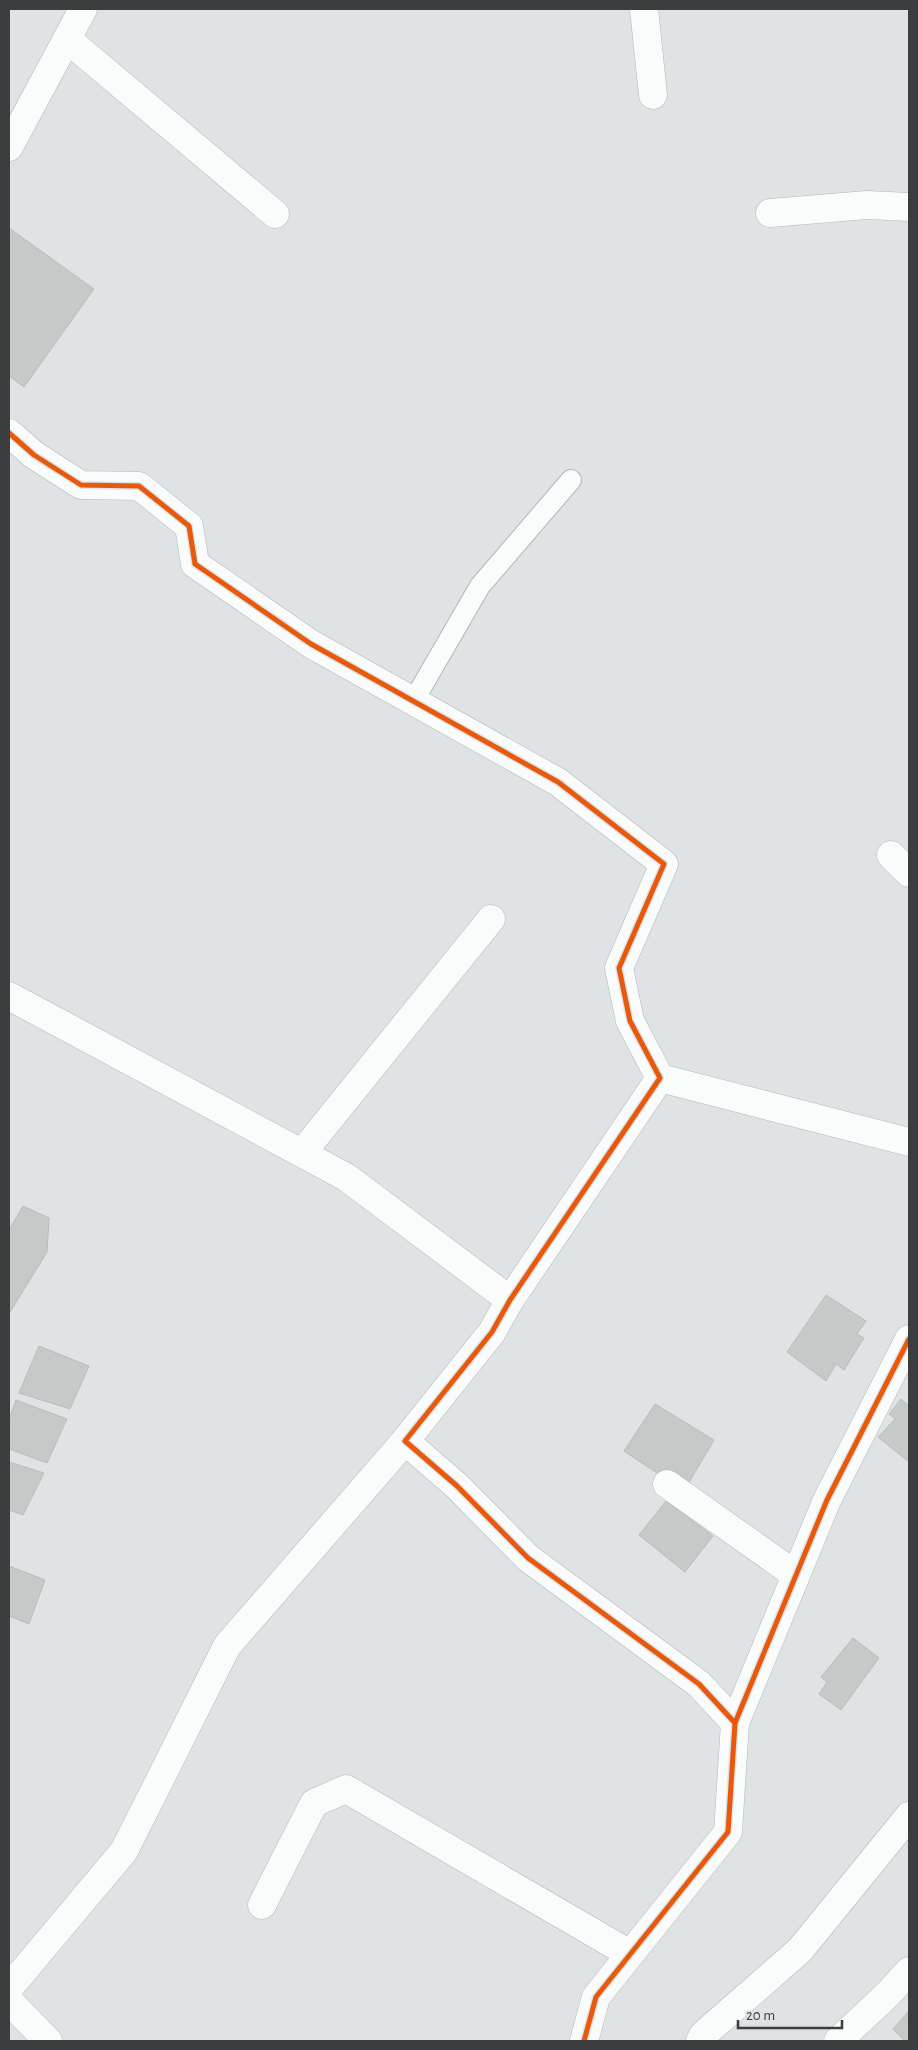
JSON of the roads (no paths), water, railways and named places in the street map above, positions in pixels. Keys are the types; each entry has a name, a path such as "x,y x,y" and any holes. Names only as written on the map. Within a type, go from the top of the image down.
{"street":[{"path":"9,146 83,9"},
{"path":"644,9 653,95"},
{"path":"67,38 275,214"},
{"path":"770,213 867,205 909,207"},
{"path":"9,433 34,455 81,485 139,486 189,526 194,564 311,644 558,782 664,864 619,968 630,1021 660,1078 909,1142"},
{"path":"302,1153 491,919"},
{"path":"9,996 346,1177 510,1300"},
{"path":"9,1988 124,1851 227,1646 405,1441 492,1332 510,1300 660,1078"},
{"path":"584,2041 596,1997 728,1832 735,1723 827,1500 909,1339"},
{"path":"405,1441 457,1486 528,1558 698,1684 735,1723"},
{"path":"667,1484 796,1575"},
{"path":"262,1905 314,1803 346,1789 630,1954"},
{"path":"700,2041 704,2035 800,1950 909,1816"},
{"path":"838,2041 887,1995 909,1971"},
{"path":"9,2000 48,2041"}],"lane":[{"path":"414,700 480,586 571,480"}]}
